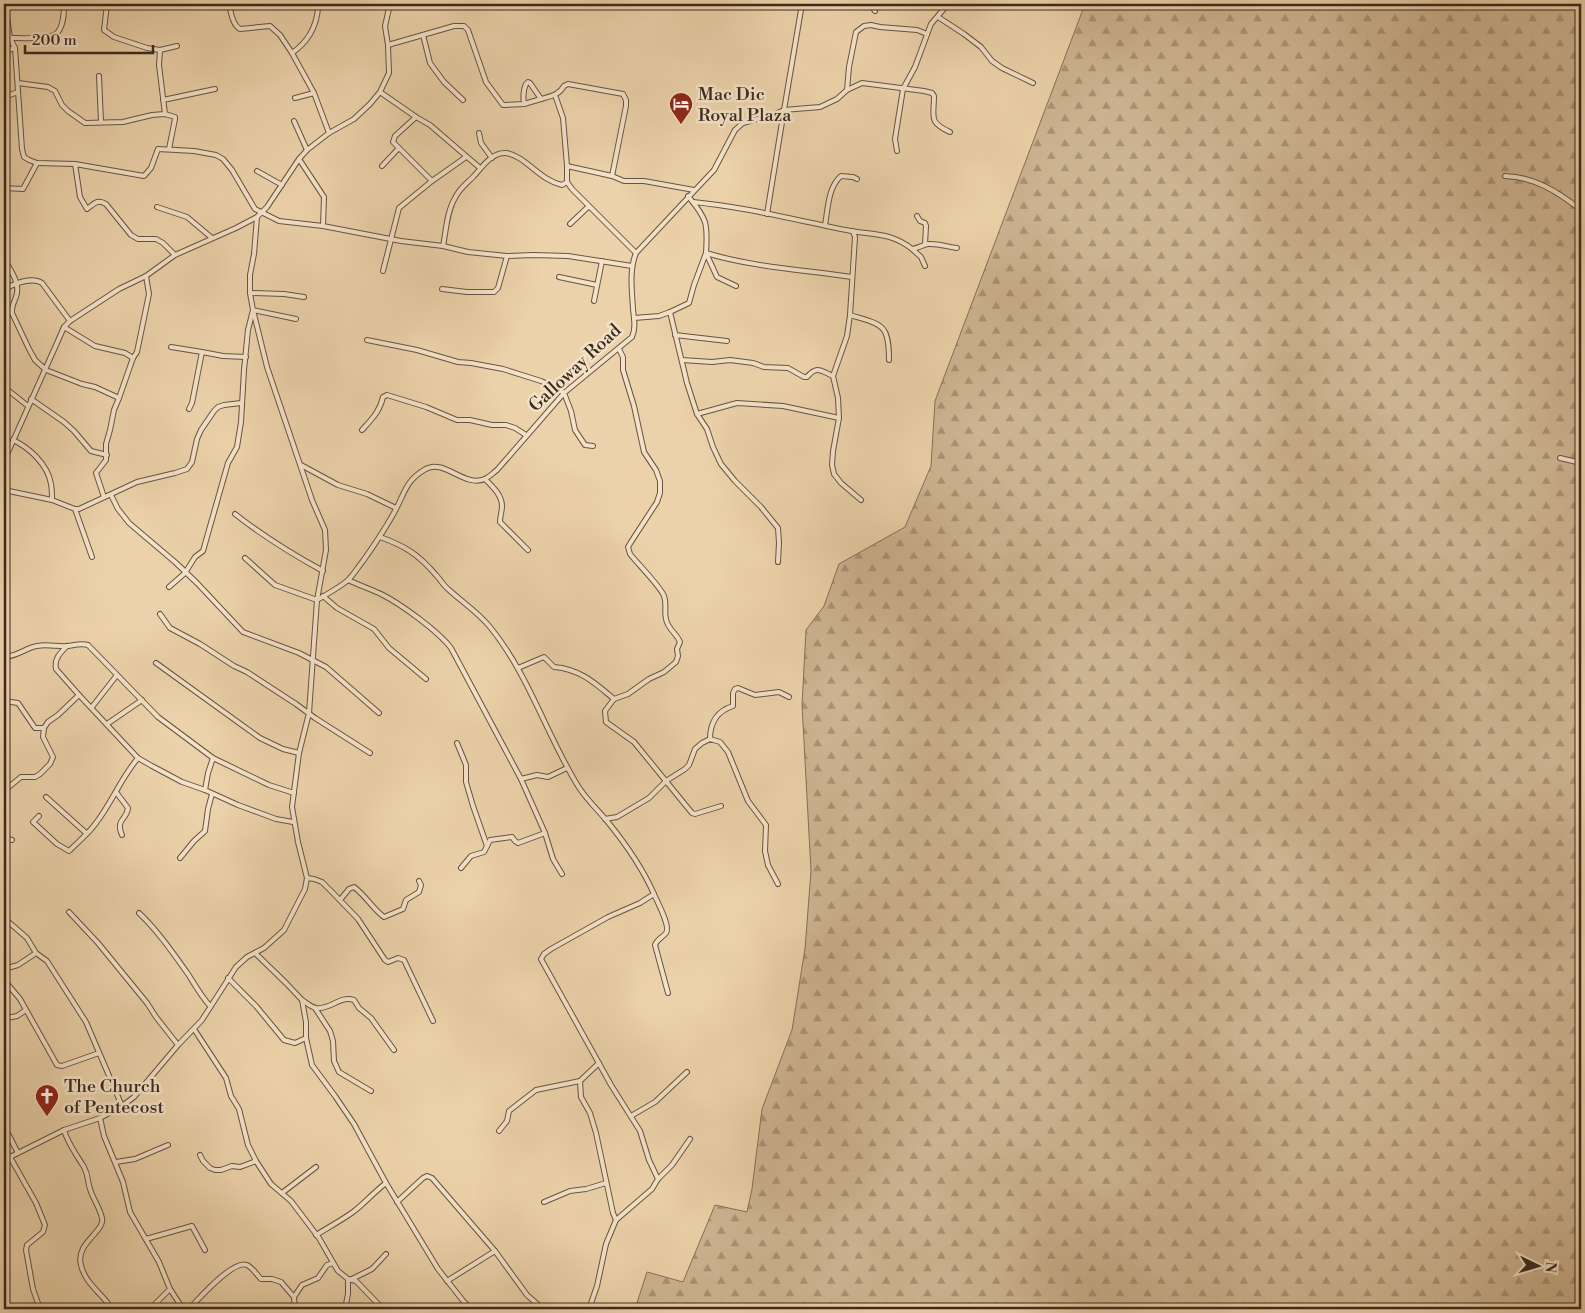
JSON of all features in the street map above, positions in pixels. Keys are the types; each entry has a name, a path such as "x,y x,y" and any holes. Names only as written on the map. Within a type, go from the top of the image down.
{"street":[{"path":"4,4 10,38 15,48 22,148 24,157 36,163 74,164 144,176 151,168 158,149 194,151 216,155 223,159 232,170 255,209 279,220 443,246 468,252 507,256 568,256 632,266"},
{"path":"10,38 43,37 56,34 62,24 64,4"},
{"path":"107,4 104,30 114,37 147,48 160,50 177,46"},
{"path":"229,4 237,27 270,26 280,35 314,93 329,133"},
{"path":"4,1158 10,1157 64,1130 100,1118 122,1106 138,1092 178,1044 202,1020 236,967 264,948 284,930 301,898 307,878 292,807 299,753 309,713 317,600 326,550 325,530 312,500 267,367 253,310 250,293 250,275 258,218 267,208 299,159 307,150 329,133 354,119 380,92 389,73 385,26 390,4"},
{"path":"768,214 802,4"},
{"path":"870,4 875,11"},
{"path":"897,151 895,139 903,89 915,67 932,24 948,4"},
{"path":"292,53 305,43 315,24 318,9"},
{"path":"938,16 981,47 992,61 1033,83"},
{"path":"847,90 848,67 856,32 864,26 871,25 916,30 927,34"},
{"path":"388,45 454,26 464,26 468,30 486,82 502,105 524,104 555,95 561,92 564,86 568,84 623,94 626,106 612,176"},
{"path":"423,35 430,63 444,82 463,100"},
{"path":"4,50 15,48"},
{"path":"160,50 159,64 166,114"},
{"path":"99,76 101,122"},
{"path":"18,82 48,87 55,91 62,105 85,123 123,122 152,115 166,114 175,117 169,149"},
{"path":"524,104 525,87 528,82 541,99"},
{"name":"Galloway Road","path":"485,479 497,470 564,393 632,337 634,318 632,266 636,253 714,170 734,130 743,123 784,110 820,107 837,99 847,90 862,82 903,89 924,90 932,93 934,96 934,121 938,127 950,132"},
{"path":"163,100 215,89"},
{"path":"4,96 18,92"},
{"path":"380,92 430,125 480,168"},
{"path":"295,98 314,93"},
{"path":"555,95 563,118 567,182 588,207 636,253"},
{"path":"416,117 400,130 392,142 432,181"},
{"path":"294,121 307,150"},
{"path":"479,133 481,142 492,158"},
{"path":"382,166 398,149"},
{"path":"443,246 455,198 480,168 492,158 506,154 521,160 543,177 555,183 562,184 567,182"},
{"path":"383,272 399,208 466,157"},
{"path":"299,159 324,198 323,226"},
{"path":"4,188 23,189 36,163"},
{"path":"74,164 80,196 87,209 101,201 106,204 131,235 138,239 156,239 175,255"},
{"path":"567,166 612,176 624,181 644,181 694,190"},
{"path":"257,171 282,185"},
{"path":"825,225 831,190 837,180 841,176 858,179"},
{"path":"1505,176 1517,176 1541,183 1581,210"},
{"path":"634,318 660,316 689,303 706,253 707,228 705,219 688,196"},
{"path":"693,202 732,207 853,231 891,236 903,241 921,256 925,266"},
{"path":"157,207 187,217 212,238"},
{"path":"570,224 588,207"},
{"path":"917,216 926,226 925,244"},
{"path":"4,461 64,327 70,321 119,289 146,276 175,255 258,218"},
{"path":"853,231 855,237 850,315 846,336 833,376 838,398 839,418 833,451 834,474 841,483 861,500"},
{"path":"912,249 919,248 925,244 957,248"},
{"path":"706,253 765,265 852,277"},
{"path":"706,253 717,277 736,286"},
{"path":"442,289 494,292 498,288 507,256"},
{"path":"4,258 17,283 17,294 12,313 35,360 46,370 95,387 118,398"},
{"path":"594,301 602,261"},
{"path":"104,497 96,473 105,462 107,455 106,444 114,410 133,358 137,352 148,300 146,276"},
{"path":"559,277 596,284"},
{"path":"4,289 17,283 38,281 42,283 70,321"},
{"path":"250,293 284,294 304,297"},
{"path":"253,310 296,319"},
{"path":"169,586 185,573 195,557 203,551 228,463 237,447 241,422 248,330 253,310"},
{"path":"670,312 686,384 697,414 707,429 721,464 778,528 778,562"},
{"path":"850,315 882,326 887,333 889,360"},
{"path":"64,327 95,346 125,353 133,358"},
{"path":"675,335 727,341"},
{"path":"367,340 417,350 458,362 503,369 541,381 564,393 571,411 575,430 585,445 593,446"},
{"path":"171,347 223,356 246,357"},
{"path":"619,349 623,357 623,370 644,452 656,470 660,481 660,493 657,502 628,547 630,554 664,594 666,619 680,642 677,648 678,656 676,662 664,672 649,679 628,694 614,699 605,711 606,722 634,742 692,813 695,814 722,806"},
{"path":"189,408 192,403 202,352"},
{"path":"682,360 712,362 730,360 753,363 764,367 788,368 804,377 807,377 813,370 833,376"},
{"path":"4,387 28,406"},
{"path":"362,430 377,414 381,408 383,397 386,395 411,402 457,420 506,425 526,435"},
{"path":"31,399 69,427 91,451 107,455"},
{"path":"4,490 52,500 79,509 137,482 175,473 190,467 200,430 214,410 224,405 241,403"},
{"path":"697,414 737,403 783,406 839,418"},
{"path":"13,440 24,445 41,462 51,482 52,500"},
{"path":"1560,458 1581,463"},
{"path":"300,465 338,485 367,494 396,508"},
{"path":"317,600 348,580 380,537 407,485 429,467 440,467 464,479 485,479 499,494 502,502 500,522 528,550"},
{"path":"111,495 118,509 129,523 169,556 243,632 300,653 313,660 326,668 379,713"},
{"path":"75,509 92,557"},
{"path":"235,514 289,553 323,570"},
{"path":"380,537 400,544 413,552 427,565 446,588 480,615 501,641 530,688 567,768 579,788 627,846 654,894 668,929 655,945 668,994"},
{"path":"245,558 275,585 317,600"},
{"path":"348,580 381,594 446,641 521,778 545,833 553,859 562,874"},
{"path":"323,596 338,608 374,629 389,648 426,679"},
{"path":"160,614 170,628 247,672 370,752"},
{"path":"4,657 14,656 34,646 88,645 158,717 213,758 269,785 294,793"},
{"path":"67,646 58,655 55,664 56,669 138,758 182,782 276,819 294,822"},
{"path":"518,668 544,657 554,667 567,668 588,678 614,699"},
{"path":"156,662 260,738 283,749 299,753"},
{"path":"92,708 116,675"},
{"path":"710,739 712,723 726,708 732,706 735,689 738,688 755,695 779,692 789,697"},
{"path":"4,791 21,777 35,776 50,764 53,757 43,737 44,728 48,722 79,695"},
{"path":"107,724 142,700"},
{"path":"4,701 18,704 35,728 44,728"},
{"path":"605,819 617,816 649,798 666,781 685,770 689,765 694,749 702,743 710,739 720,742 728,752 748,801 766,825 765,851 768,864 778,884"},
{"path":"457,743 466,766 466,782 487,846"},
{"path":"39,816 33,822 57,844 69,851 95,824 127,772 138,758"},
{"path":"205,790 213,758"},
{"path":"521,778 537,775 548,777 567,768"},
{"path":"116,792 128,808 128,812 120,822 119,829 122,835"},
{"path":"180,858 205,831 212,794"},
{"path":"46,797 86,833"},
{"path":"461,868 471,856 484,852 490,840 512,837 518,843 545,833"},
{"path":"4,838 12,840"},
{"path":"307,878 322,882 340,900 361,923 384,960 388,962 398,958 404,960 432,1021"},
{"path":"340,900 349,889 354,887 384,917 403,909 406,900 419,892 421,885 419,881"},
{"path":"654,894 640,904 608,917 552,949 544,954 541,959 599,1063 640,1131 649,1160 658,1179"},
{"path":"69,912 98,943 178,1044"},
{"path":"140,913 160,935 210,1006"},
{"path":"4,918 27,938 36,952 47,961 80,1012 122,1106"},
{"path":"4,969 18,965 36,952"},
{"path":"255,953 302,1000 315,1008 330,1031 333,1042 334,1061 339,1072 371,1091"},
{"path":"228,978 256,1006 284,1040 295,1043 306,1038"},
{"path":"4,980 26,1010 57,1065 62,1066 99,1053"},
{"path":"302,1000 306,1022 306,1038 312,1065 354,1124 386,1183 438,1269 472,1309"},
{"path":"315,1008 324,1008 341,1000 354,1000 371,1018 394,1050"},
{"path":"4,1022 7,1018 18,1016 26,1010"},
{"path":"194,1029 226,1078 231,1096 239,1109 248,1145 271,1184 291,1201 324,1245 338,1271 349,1280 356,1281 383,1309"},
{"path":"499,1131 507,1121 509,1111 536,1090 580,1081 599,1063"},
{"path":"631,1116 655,1102 687,1072"},
{"path":"580,1081 581,1097 590,1113 596,1132 616,1220"},
{"path":"100,1118 104,1136 124,1182 130,1212 146,1239 170,1289 183,1309"},
{"path":"4,1126 18,1153"},
{"path":"64,1130 67,1142 88,1177 89,1187 102,1219 100,1227 83,1248 81,1266 91,1285 105,1298 112,1309"},
{"path":"589,1309 597,1286 606,1244 616,1220 652,1189 690,1139"},
{"path":"116,1162 134,1159 168,1145"},
{"path":"200,1155 210,1168 215,1170 232,1166 240,1167 256,1161"},
{"path":"10,1157 36,1203 45,1225 43,1232 27,1245 26,1250 32,1289 40,1309"},
{"path":"282,1193 316,1167"},
{"path":"398,1202 423,1178 428,1176 432,1178 495,1250 527,1295 544,1309"},
{"path":"544,1202 570,1192 606,1182"},
{"path":"316,1235 364,1204 373,1192 386,1183"},
{"path":"146,1239 192,1226 205,1250"},
{"path":"447,1281 495,1250"},
{"path":"349,1280 372,1269 386,1254"},
{"path":"294,1309 294,1297 302,1285 318,1278 327,1265 332,1263"},
{"path":"189,1309 215,1281 243,1264 248,1265 260,1279 272,1279 281,1282 294,1297"},
{"path":"345,1309 349,1280"},
{"path":"150,1309 170,1289"}],"green space":[{"path":"1085,4 1581,4 1581,1309 635,1309 647,1272 683,1282 715,1205 747,1212 752,1189 762,1109 792,1030 805,949 811,871 802,705 806,630 824,606 839,564 905,527 931,466 935,401"}],"place":[{"name":"Mac Dic Royal Plaza","path":"681,125"},
{"name":"The Church of Pentecost","path":"47,1117"}]}
